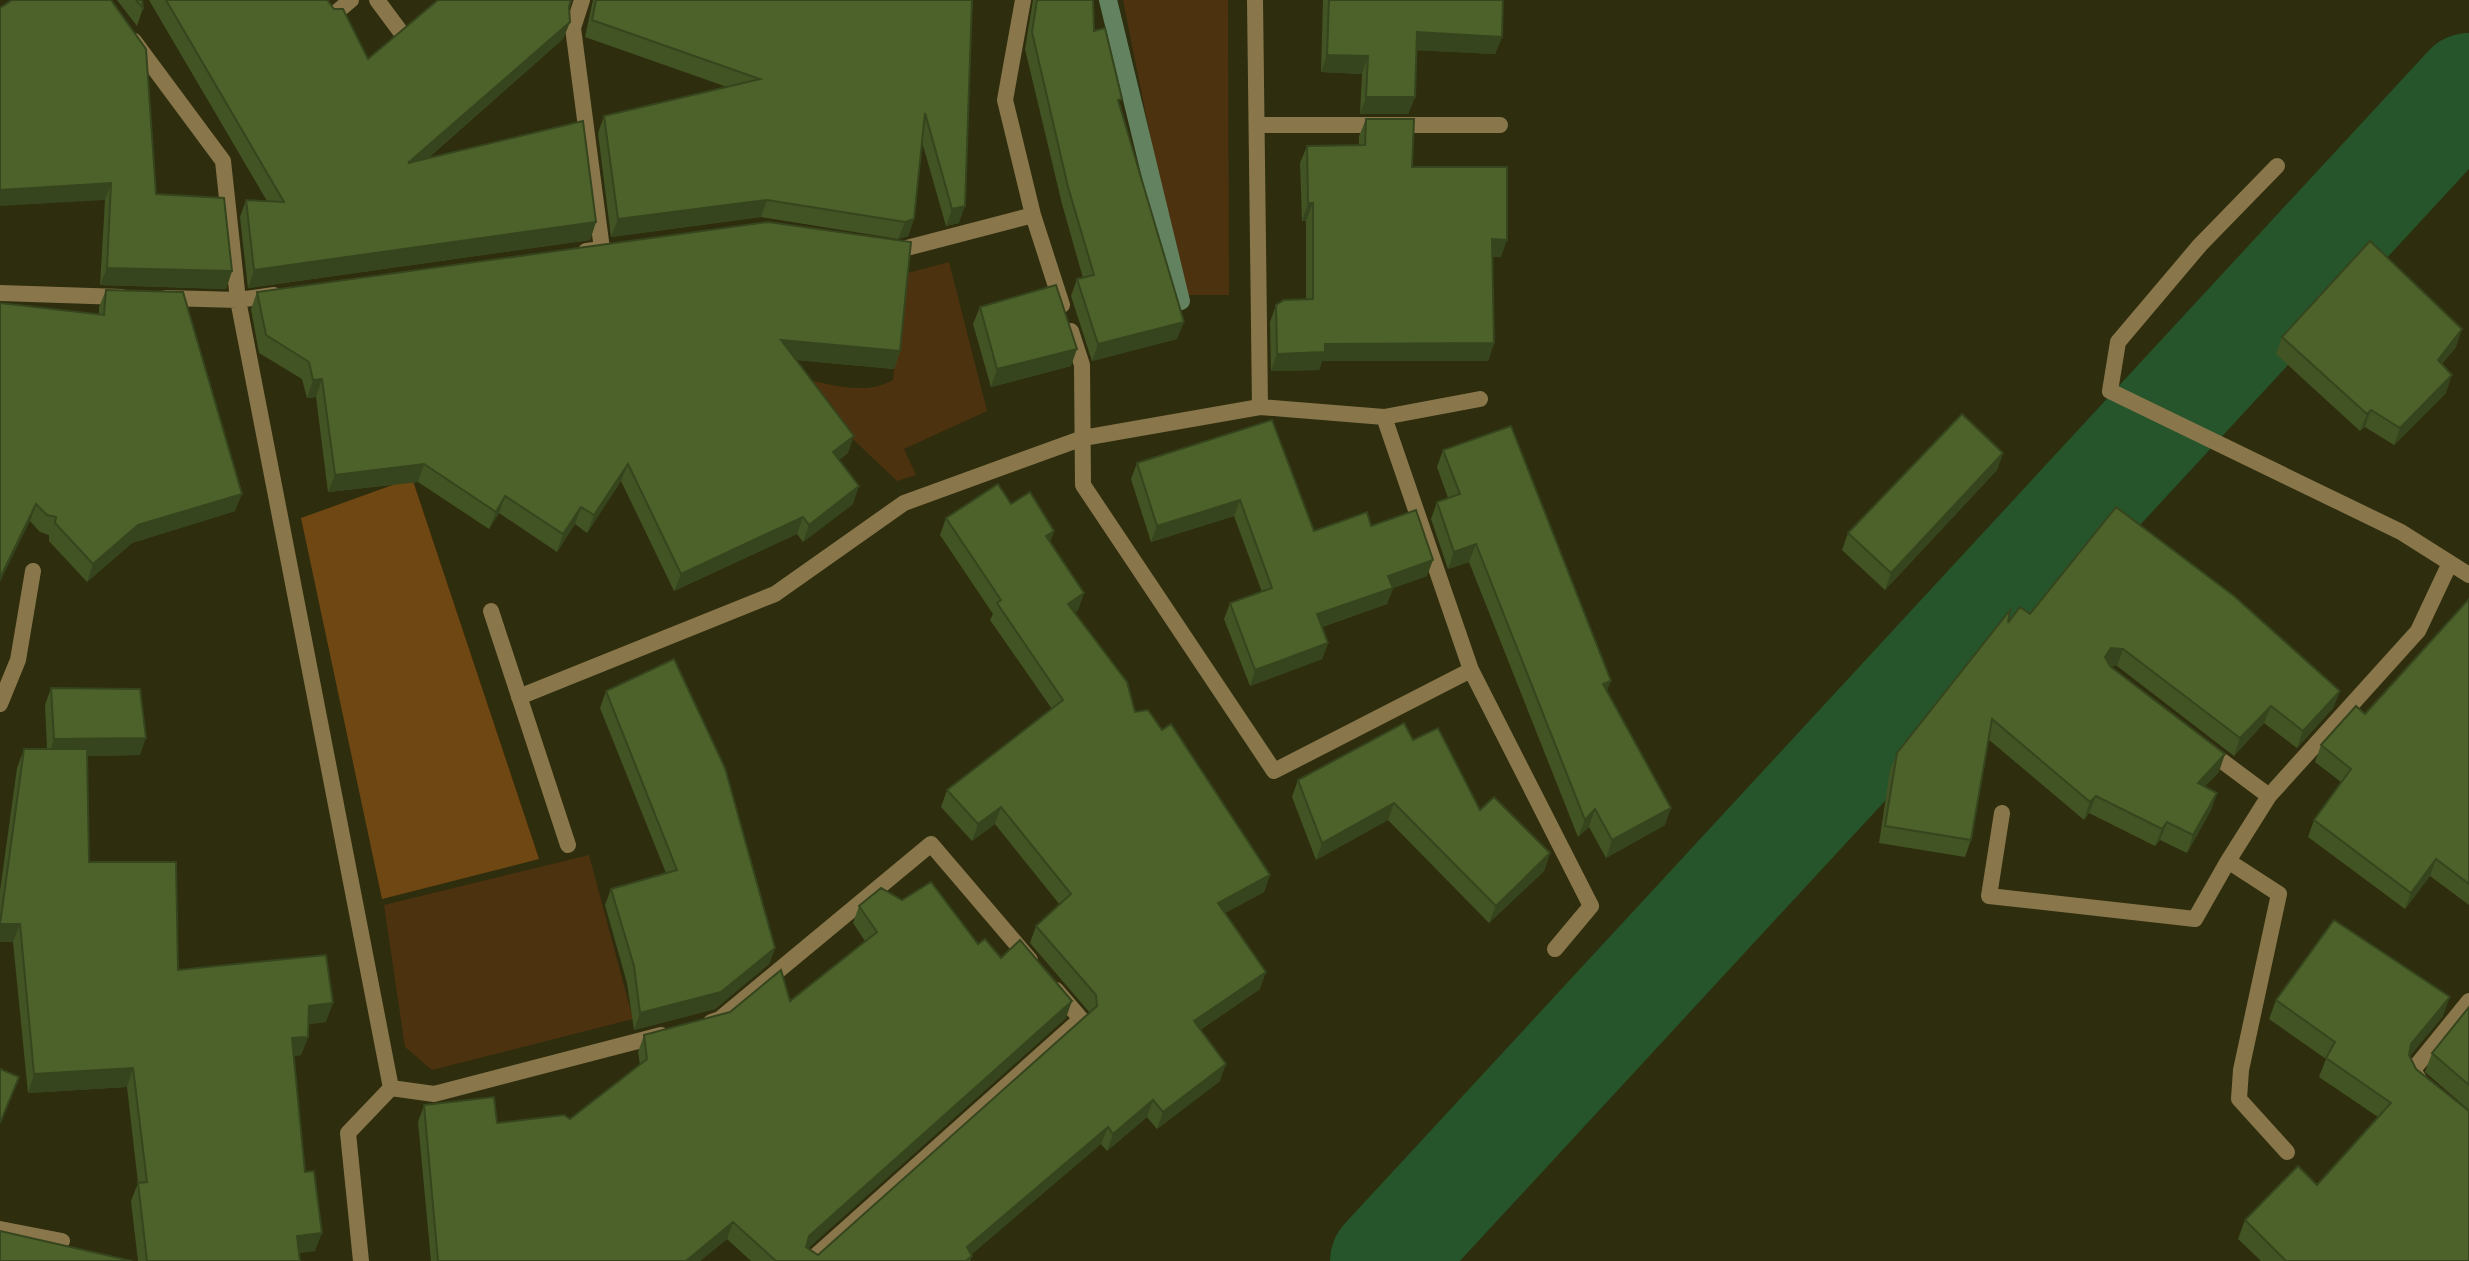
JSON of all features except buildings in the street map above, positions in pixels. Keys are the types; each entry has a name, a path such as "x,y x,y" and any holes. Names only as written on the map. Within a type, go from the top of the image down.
{"street":[{"path":"332,16 351,0"},
{"path":"377,0 400,31"},
{"path":"571,253 610,248 573,28 582,0"},
{"path":"1023,0 1005,100 1033,215 1082,365 1083,485 1274,771 1471,670"},
{"path":"1255,0 1260,407"},
{"path":"122,25 223,161 238,300 391,1088"},
{"path":"1257,125 1500,125"},
{"path":"2277,166 2200,245 2118,342 2110,391 2401,532 2469,575"},
{"path":"868,245 899,250 1033,215"},
{"path":"0,293 238,300 286,293"},
{"path":"519,697 775,594 904,503 1083,438 1260,407 1384,417 1480,399"},
{"path":"1384,417 1471,670 1591,906 1555,949"},
{"path":"2002,813 1989,896 2195,919 2269,796 2418,631 2450,563"},
{"path":"0,704 18,660 33,571"},
{"path":"491,611 568,845"},
{"path":"2195,740 2269,796"},
{"path":"391,1088 434,1094 720,1019 931,844 1081,1019 810,1261"},
{"path":"2228,861 2279,894 2241,1070 2239,1099 2287,1152"},
{"path":"2437,1097 2416,1079 2413,1070 2469,1001"},
{"path":"361,1261 348,1133 391,1088"},
{"path":"0,1229 62,1241"}],"shaded area":[{"path":"1123,0 1228,0 1229,295 1182,295"},
{"path":"949,262 987,411 904,449 916,475 897,481 818,406 793,376 857,388 870,388 893,380 904,274"},
{"path":"412,478 539,859 382,899 301,518"},
{"path":"589,855 633,1019 432,1070 405,1047 384,905"}],"waterway":[{"path":"1108,0 1181,301"},
{"path":"1385,1261 2469,88"}]}
